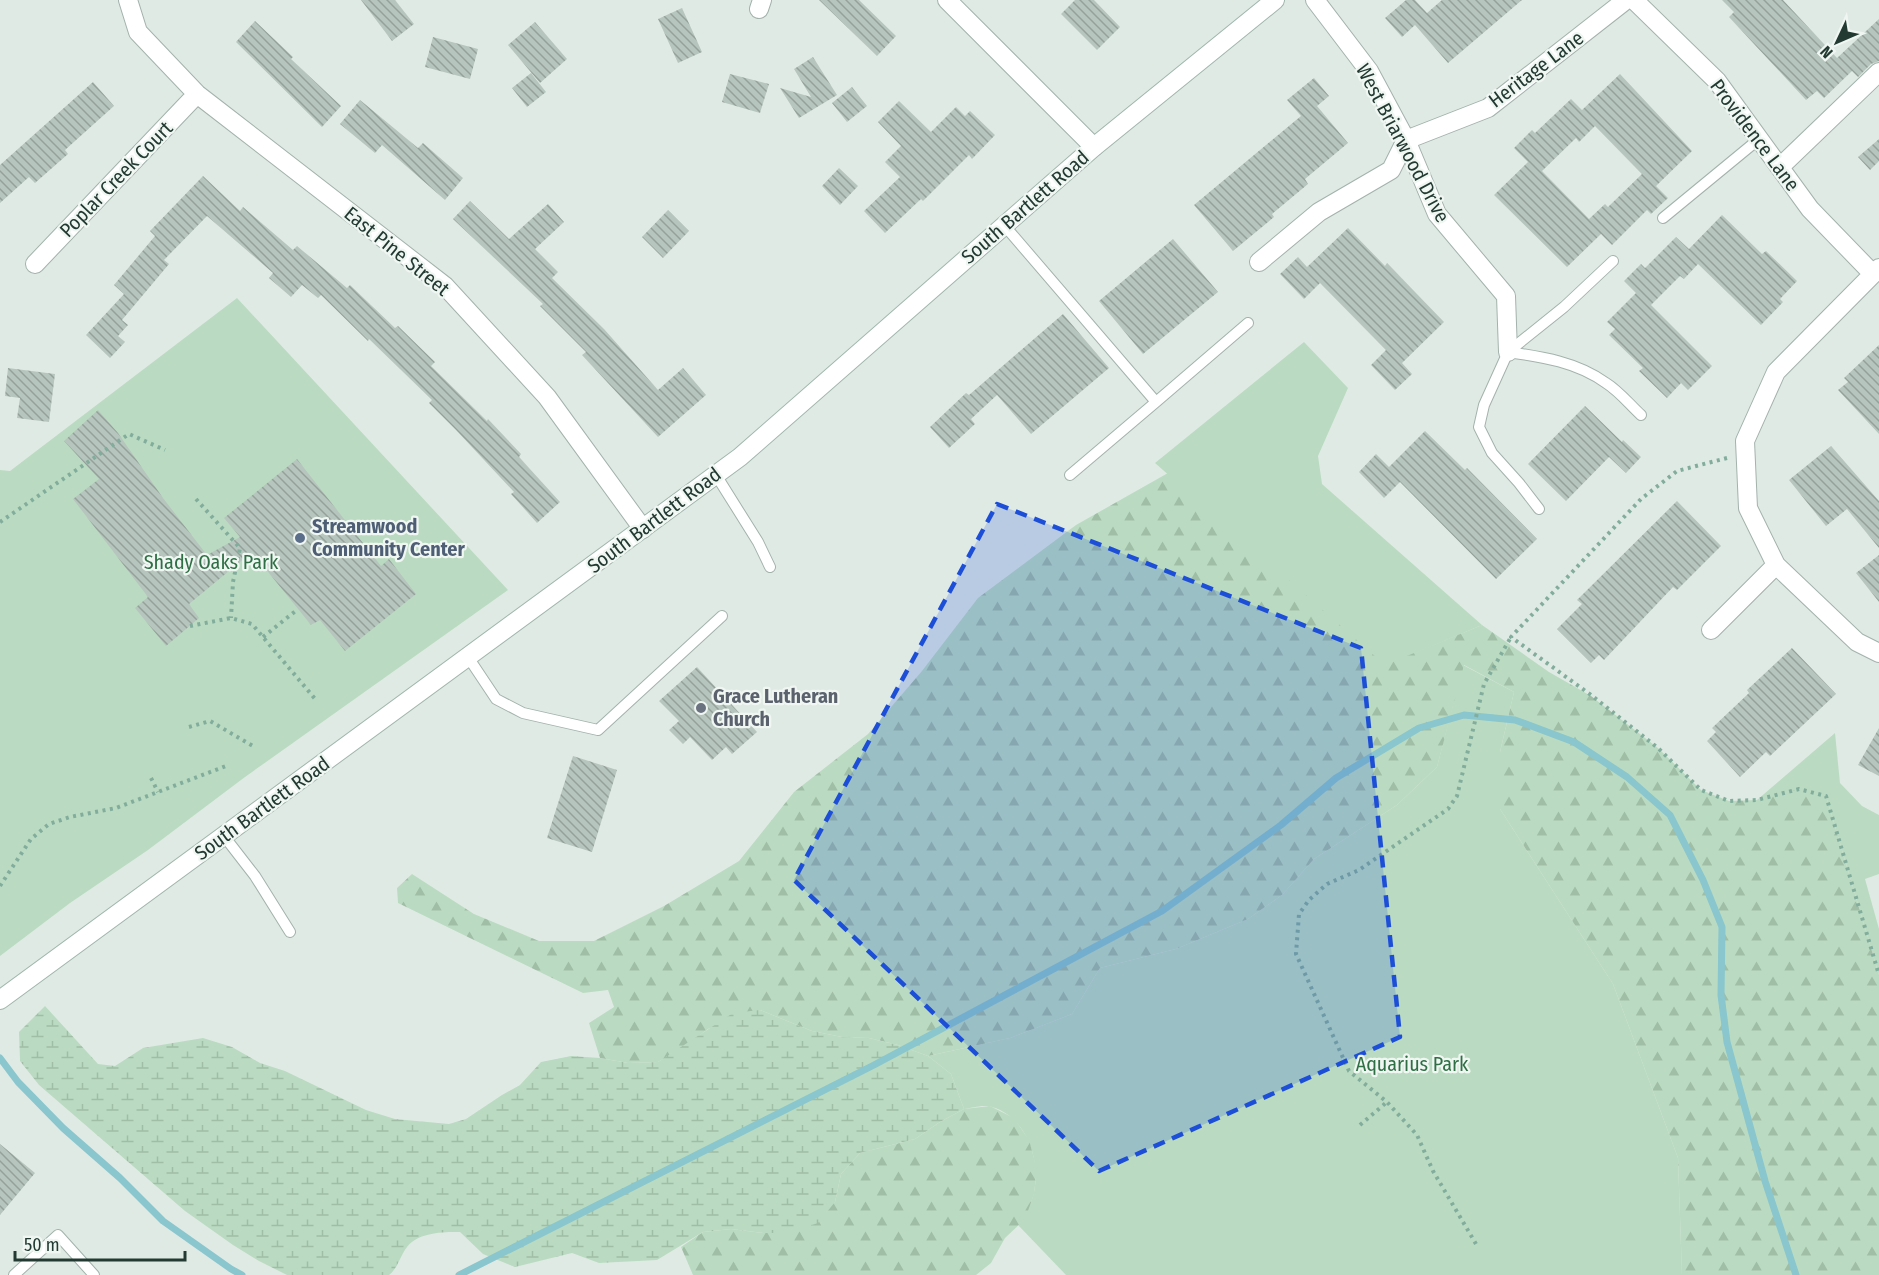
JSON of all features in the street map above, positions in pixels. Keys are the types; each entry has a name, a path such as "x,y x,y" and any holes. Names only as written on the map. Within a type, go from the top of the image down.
{"street":[{"name":"East Pine Street","path":"128,0 138,32 197,94 444,286 547,397 643,529"},
{"path":"947,0 1094,147"},
{"name":"South Bartlett Road","path":"0,1000 740,457 1094,147 1275,0"},
{"name":"West Briarwood Drive","path":"1315,0 1369,71 1406,140 1437,214 1506,296 1508,352"},
{"name":"Heritage Lane","path":"1406,140 1488,108 1626,0"},
{"name":"Providence Lane","path":"1634,0 1717,81 1810,209 1876,270"},
{"path":"1780,167 1879,72"},
{"name":"Poplar Creek Court","path":"35,264 197,94"},
{"path":"1259,262 1318,212 1391,170 1406,140"},
{"path":"1876,270 1776,372 1745,441 1749,508 1776,565 1857,642 1879,653"},
{"path":"1711,630 1776,565"}],"lane":[{"path":"1663,218 1759,139"},
{"path":"1004,225 1156,402"},
{"path":"1539,509 1492,453 1479,427 1484,405 1508,352 1564,307 1613,261"},
{"path":"1071,475 1248,323"},
{"path":"1508,352 1553,358 1583,370 1607,383 1641,416"},
{"path":"716,475 758,542 770,567"},
{"path":"468,657 496,699 523,713 598,730 722,616"},
{"path":"224,836 255,876 290,932"},
{"path":"15,1275 58,1234 94,1275"}],"path":[{"path":"0,522 129,435 165,450"},
{"path":"1476,1244 1433,1171 1417,1135 1387,1102 1349,1071 1296,954 1299,914 1309,900 1327,884 1359,870 1448,809 1457,796 1484,684 1511,637 1641,499 1677,471 1723,458 1746,459"},
{"path":"196,499 240,548 233,582 231,618"},
{"path":"263,637 298,609"},
{"path":"190,626 231,618 252,624 316,700"},
{"path":"1511,637 1658,748 1701,790 1730,801 1758,800 1798,789 1826,796 1879,975"},
{"path":"189,727 210,721 254,746"},
{"path":"0,886 31,839 49,824 70,817 116,808 226,766"},
{"path":"152,778 158,792"},
{"path":"1360,1125 1387,1102"}],"highlighted area":[{"path":"997,504 1361,648 1400,1037 1099,1171 794,880"}],"green space":[{"name":"Shady Oaks Park","path":"237,298 508,590 245,777 148,850 70,903 0,956 0,470 10,471"},
{"path":"1304,342 1348,388 1318,456 1322,484 1482,625 1385,666 1155,463"},
{"path":"1168,473 1385,665 1482,625 1549,672 1591,696 1658,748 1701,790 1729,801 1757,800 1799,789 1826,796 1879,975 1879,1275 1682,1275 1678,1158 1613,984 1500,809 1500,752 1514,692 1464,665 1437,767 1397,805 1314,859 1282,895 1248,919 1176,949 1100,968 1072,1014 1010,1038 928,1056 869,1038 842,1037 812,1031 760,1010 708,1029 658,1062 628,1063 600,1058 589,1023 614,1007 608,990 583,993 398,903 397,888 412,874 474,914 539,941 594,941 664,906 739,861 794,792 868,734 922,671 978,598 1076,525"},
{"name":"Aquarius Park","path":"1463,665 1514,692 1500,752 1500,809 1613,984 1678,1158 1682,1275 1066,1275 1018,1225 1031,1200 1036,1179 1033,1153 1022,1130 1004,1112 992,1107 964,1109 951,1074 928,1056 1010,1038 1072,1014 1100,968 1176,949 1248,919 1282,895 1314,859 1397,805 1437,767"},
{"path":"1835,733 1840,783 1862,806 1879,815 1879,874 1865,879 1879,929 1879,975 1826,796 1757,800"},
{"path":"45,1006 98,1064 115,1066 143,1048 203,1038 232,1047 260,1063 285,1071 366,1110 395,1119 449,1124 466,1119 520,1085 541,1062 571,1056 628,1063 658,1062 733,1013 760,1010 812,1031 842,1037 869,1038 928,1056 951,1074 964,1109 915,1139 860,1153 841,1174 835,1202 818,1223 790,1233 763,1233 731,1229 703,1232 657,1260 599,1263 572,1253 515,1267 483,1254 460,1232 439,1233 418,1238 412,1242 389,1275 287,1275 233,1245 185,1211 39,1085 20,1061 19,1032"},
{"path":"990,1106 1014,1118 1029,1140 1037,1169 1034,1194 1025,1219 1005,1238 991,1263 976,1275 693,1275 681,1247 703,1232 731,1229 763,1233 835,1202 841,1174 860,1153 915,1139 964,1109"}],"building":[{"path":"361,0 395,0 414,24 392,41"},
{"path":"819,0 859,0 896,36 877,56"},
{"path":"1075,0 1094,0 1120,27 1097,50 1061,14"},
{"path":"1406,0 1415,0 1427,13 1442,0 1522,0 1448,63 1415,25 1402,37 1385,18"},
{"path":"1722,0 1783,0 1837,58 1879,19 1879,61 1871,64 1858,77 1852,71 1824,98 1817,91 1806,100 1729,17 1734,12"},
{"path":"682,8 702,52 678,63 658,19"},
{"path":"255,21 341,106 322,127 236,42"},
{"path":"535,22 567,59 540,83 508,45"},
{"path":"433,37 478,49 470,79 425,67"},
{"path":"813,57 837,95 799,118 780,88 811,97 794,69"},
{"path":"531,73 546,92 527,107 512,88"},
{"path":"730,74 769,84 760,113 722,102"},
{"path":"1620,74 1692,151 1656,186 1668,198 1651,214 1647,210 1612,245 1601,234 1567,267 1494,195 1528,162 1514,148 1532,130 1535,133 1571,99 1582,110","holes":["1595,126 1642,174 1608,207 1605,204 1589,219 1542,171 1576,138 1579,142"]},
{"path":"1314,78 1329,96 1317,106 1348,143 1305,179 1308,184 1272,214 1274,217 1233,251 1194,205 1301,116 1287,100"},
{"path":"93,82 114,106 65,150 68,154 35,183 29,177 0,203 0,165"},
{"path":"852,87 867,106 847,122 832,103"},
{"path":"360,100 418,148 423,143 463,178 445,200 382,145 375,153 340,124"},
{"path":"899,101 931,132 956,107 965,116 970,111 995,135 972,159 969,155 923,201 921,199 885,233 864,211 900,177 885,162 901,146 878,122"},
{"path":"1879,139 1879,161 1870,170 1858,157"},
{"path":"839,168 858,186 840,205 822,186"},
{"path":"203,176 240,211 243,207 293,250 297,246 347,288 350,285 395,328 398,326 435,362 431,366 487,421 488,419 521,454 519,457 560,502 537,523 511,494 514,492 429,403 432,400 369,339 368,341 321,295 318,298 302,285 291,297 269,278 273,273 207,216 164,260 169,264 122,320 128,325 118,336 125,342 110,358 86,335 124,294 114,285 155,236 150,231"},
{"path":"470,201 509,239 548,204 564,222 535,249 558,272 552,278 604,329 658,390 683,368 706,395 658,437 582,355 586,352 540,306 543,304 453,219"},
{"path":"668,210 689,231 663,258 642,237"},
{"path":"1722,215 1762,254 1766,251 1797,281 1780,299 1783,302 1761,325 1698,264 1684,279 1680,276 1651,305 1712,366 1688,390 1681,383 1667,398 1639,371 1643,368 1609,335 1615,329 1607,322 1636,293 1624,281 1641,264 1645,268 1676,237 1689,249"},
{"path":"1348,228 1385,266 1387,263 1444,322 1402,363 1412,374 1395,390 1371,365 1386,350 1320,283 1304,299 1280,274 1298,257 1307,267"},
{"path":"1173,239 1218,292 1143,354 1099,301"},
{"path":"1063,314 1109,368 1031,434 997,395 971,419 975,424 949,448 930,427 966,393 969,395"},
{"path":"1879,345 1879,434 1838,390 1848,382 1844,378"},
{"path":"8,368 55,374 49,422 17,418 20,398 5,396"},
{"path":"1585,406 1641,457 1626,473 1609,457 1566,501 1528,464"},
{"path":"98,410 118,433 163,498 207,555 240,537 224,518 297,459 381,566 389,559 416,594 345,651 320,620 311,625 252,552 189,604 199,618 166,646 135,608 148,597 73,499 99,479 64,441"},
{"path":"1425,431 1465,470 1467,468 1537,539 1496,579 1400,482 1384,498 1359,472 1376,454 1389,467"},
{"path":"1831,446 1879,501 1879,548 1847,509 1826,526 1789,480"},
{"path":"1677,501 1721,546 1677,590 1673,587 1604,660 1599,655 1591,663 1557,629 1582,604 1577,600"},
{"path":"1879,555 1879,602 1856,573"},
{"path":"1792,648 1836,694 1770,756 1766,752 1740,777 1707,741 1716,732 1712,728 1749,693 1747,690"},
{"path":"697,667 757,732 732,754 726,747 712,760 690,737 683,744 669,730 679,721 659,701"},
{"path":"1879,728 1879,776 1858,765"},
{"path":"573,756 617,770 592,852 547,838"},
{"path":"0,1144 35,1173 0,1215"}],"waterway":[{"path":"459,1275 874,1065 1162,911 1281,825 1336,778 1419,728 1464,715 1515,720 1574,742 1627,777 1670,815 1703,880 1722,927 1721,995 1727,1042 1765,1181 1796,1275"},
{"path":"0,1058 18,1082 63,1128 120,1178 163,1221 242,1275"}],"place":[{"name":"Streamwood Community Center","path":"300,538"},
{"name":"Grace Lutheran Church","path":"701,708"}]}
